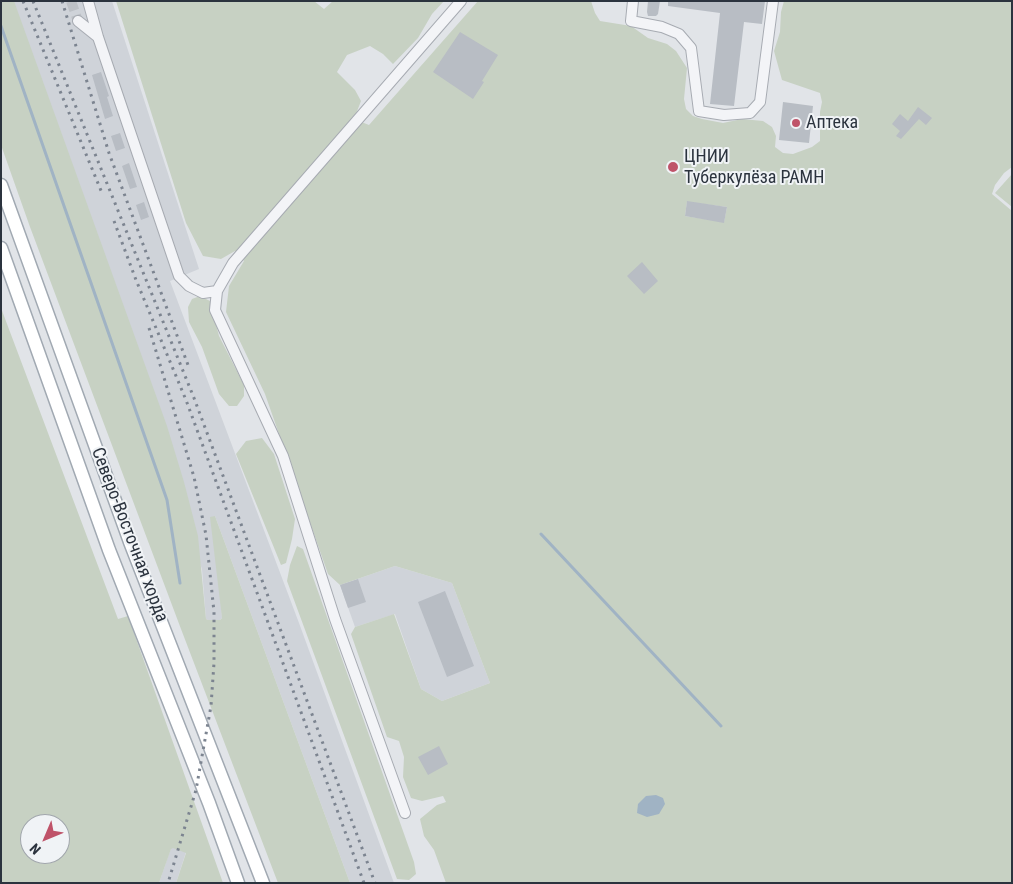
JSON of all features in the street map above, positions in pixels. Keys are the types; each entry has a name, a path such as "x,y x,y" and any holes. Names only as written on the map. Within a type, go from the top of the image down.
{"main road":[{"name":"Северо-Восточная хорда","path":"1,185 130,542 263,883"},
{"name":"Северо-Восточная хорда","path":"1,248 109,550 209,803 238,883"}],"street":[{"path":"88,1 98,37 179,276 189,286 203,293 217,291"},
{"path":"405,813 335,619 282,456 215,310 217,291 233,263 461,1"},
{"path":"633,1 631,21 679,34 691,48 699,111 724,115 750,113 760,102 774,1"},
{"path":"78,21 98,37"}],"shaded area":[{"path":"4,1 112,1 199,269 170,281 299,623 394,883 350,883 215,516 222,618 220,620 206,619 202,569"},
{"path":"395,566 452,583 490,683 442,701 421,689 395,614 355,627 340,585"},
{"path":"171,848 186,852 176,883 159,883"}],"green space":[{"path":"1,1 14,1 167,426 198,536 206,619 220,620 222,618 210,517 215,516 350,883 278,883 30,227 1,145"},
{"path":"116,1 314,1 324,9 333,1 444,1 432,14 418,38 393,64 383,54 370,46 347,55 337,72 355,90 361,101 354,119 369,125 478,1 591,1 600,21 631,26 648,38 667,44 676,51 687,68 684,99 686,109 693,116 723,123 742,119 763,121 772,127 776,136 775,147 783,153 793,154 812,147 820,141 822,102 820,93 782,80 774,51 780,32 781,12 784,1 1012,1 1012,167 1004,173 995,185 992,194 1012,211 1012,883 446,883 434,850 424,836 420,819 437,805 446,802 443,796 422,801 411,798 403,777 404,757 399,741 387,737 351,634 355,627 394,614 421,689 442,701 490,683 452,583 395,566 340,585 328,574 265,394 226,312 229,286 244,261 235,251 221,259 203,256 186,223","holes":["687,202 727,207 724,222 685,216"]},
{"path":"1012,174 1012,207 995,193"},
{"path":"200,296 210,301 219,336 244,385 244,396 237,406 229,406 219,394 202,347 189,322 188,307 192,299"},
{"path":"1,308 118,619 128,616 223,883 176,883 186,853 173,848 159,883 1,883"},
{"path":"262,438 274,454 295,519 286,563 281,565 236,454 246,441"},
{"path":"297,546 303,549 414,862 416,874 409,880 397,879 287,581 290,565"}],"water":[{"path":"656,795 663,798 665,804 659,814 647,817 637,813 638,804 646,796"}],"building":[{"path":"648,1 660,1 656,16 648,16"},
{"path":"668,1 765,1 762,24 744,22 734,106 710,104 720,13 668,6"},
{"path":"460,32 498,55 473,99 433,72"},
{"path":"101,72 113,116 105,119 92,75"},
{"name":"Аптека","path":"783,102 813,106 809,143 779,140"},
{"path":"918,107 932,118 926,125 919,119 901,139 896,136 900,131 892,124 900,114 908,121"},
{"path":"120,133 125,148 116,151 111,136"},
{"path":"129,163 137,187 130,189 122,166"},
{"path":"687,201 727,207 724,223 685,216"},
{"path":"144,202 149,217 141,220 136,205"},
{"path":"642,262 658,281 644,294 627,276"},
{"path":"358,579 366,602 348,608 340,585"},
{"path":"445,591 474,666 447,677 418,602"},
{"path":"439,746 448,764 428,775 418,757"}],"waterway":[{"path":"1,26 167,500 180,583"},
{"path":"541,534 721,726"}],"tunnel":[{"path":"71,1 78,21"}],"railway":[{"path":"23,1 102,193"},
{"path":"33,1 194,398 375,883"},
{"path":"62,1 109,153 188,365"},
{"path":"114,221 136,280 186,400 364,883"},
{"path":"149,328 194,477 206,535 214,612 214,663 211,706 196,790 168,883"}],"place":[{"name":"Аптека","path":"796,123"},
{"name":"ЦНИИ Туберкулёза РАМН","path":"673,167"}]}
